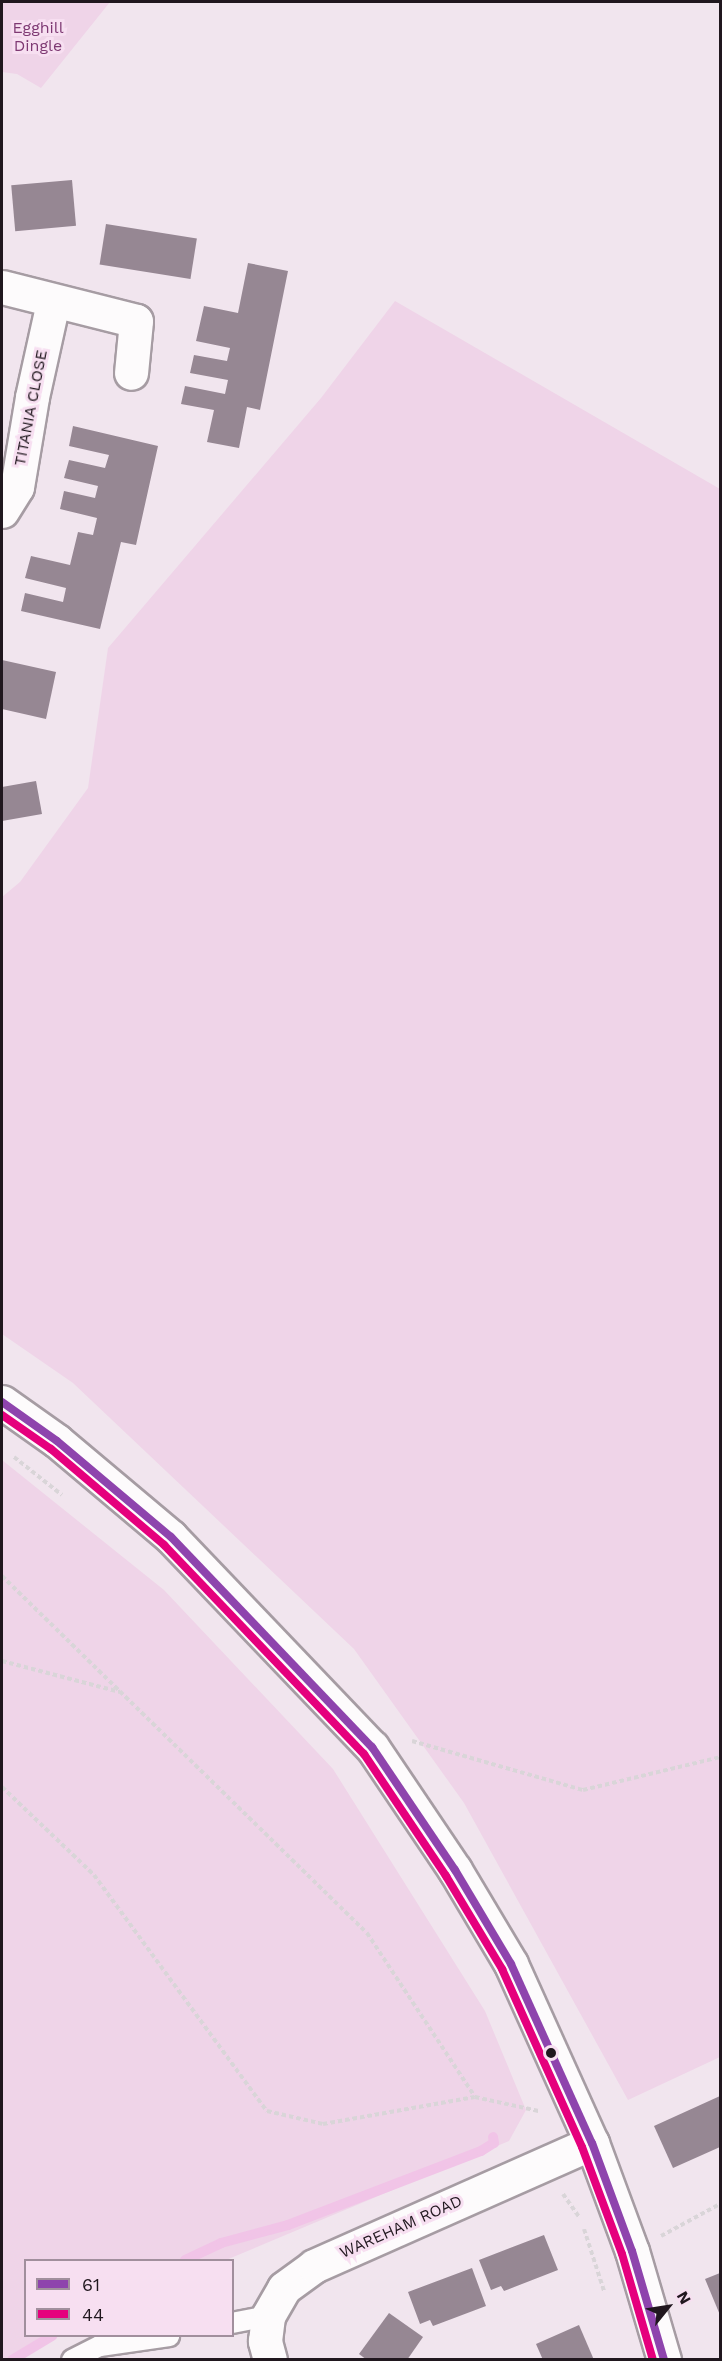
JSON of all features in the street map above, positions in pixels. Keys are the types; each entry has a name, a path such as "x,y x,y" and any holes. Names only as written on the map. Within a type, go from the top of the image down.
{"street":[{"path":"2,286 53,302 136,321 131,373"},
{"name":"TITANIA CLOSE","path":"2,511 17,486 32,397 53,302"},
{"path":"2,1402 57,1441 171,1537 372,1748 454,1870 511,1964 592,2143 632,2251 664,2360"},
{"name":"WAREHAM ROAD","path":"270,2360 265,2341 268,2316 284,2288 314,2266 592,2143"}],"lane":[{"path":"234,2323 268,2316"},
{"path":"72,2360 100,2346 130,2351 166,2337"}],"path":[{"path":"11,1454 67,1498"},
{"path":"2,1576 367,1933 476,2097"},
{"path":"2,1661 121,1693"},
{"path":"404,1739 583,1790 720,1757"},
{"path":"2,1787 94,1875 267,2111 323,2124 476,2097 540,2111"},
{"path":"535,2100 540,2111 541,2165 579,2214 605,2292"},
{"path":"632,2251 720,2204"}],"green space":[{"name":"Egghill Dingle","path":"2,2 110,2 41,88 17,74 2,72"},
{"path":"395,301 720,489 720,2057 628,2100 464,1803 354,1649 73,1383 2,1334 2,897 20,882 88,788 108,648 321,398"},
{"path":"2,1460 164,1590 333,1769 485,2011 526,2110 509,2141 228,2259 24,2259 24,2337 55,2337 9,2360 2,2359"}],"building":[{"path":"72,180 76,226 15,231 11,185"},
{"path":"106,224 197,238 190,279 100,264"},
{"path":"248,263 288,271 260,410 247,407 239,448 207,442 214,410 181,404 185,386 225,394 228,380 190,373 194,355 227,361 230,348 196,341 204,306 238,313"},
{"path":"73,426 158,446 136,545 121,542 100,629 21,611 25,593 63,602 66,588 25,578 31,556 70,565 78,532 93,535 97,518 60,509 64,491 95,498 98,486 64,478 69,460 105,468 109,455 69,446"},
{"path":"2,660 56,672 46,719 2,709"},
{"path":"36,781 42,814 2,821 2,787"},
{"path":"720,2096 720,2147 673,2168 654,2126"},
{"path":"544,2235 558,2270 504,2291 501,2286 491,2290 479,2260"},
{"path":"472,2268 486,2306 433,2326 430,2320 420,2324 408,2292"},
{"path":"720,2273 720,2315 705,2279"},
{"path":"389,2313 423,2337 407,2360 367,2360 359,2354"},
{"path":"579,2325 594,2360 543,2360 536,2344"}],"waterway":[{"path":"187,2259 221,2243 288,2225 481,2151 494,2143 493,2137"},
{"path":"12,2360 50,2337"}],"transit line":[{"name":"61","path":"2,1402 57,1441 171,1537 372,1747 455,1870 511,1964 592,2143 632,2251 664,2360"},
{"name":"44","path":"2,1415 51,1449 164,1545 364,1754 446,1876 502,1969 582,2147 622,2254 653,2360"}]}
